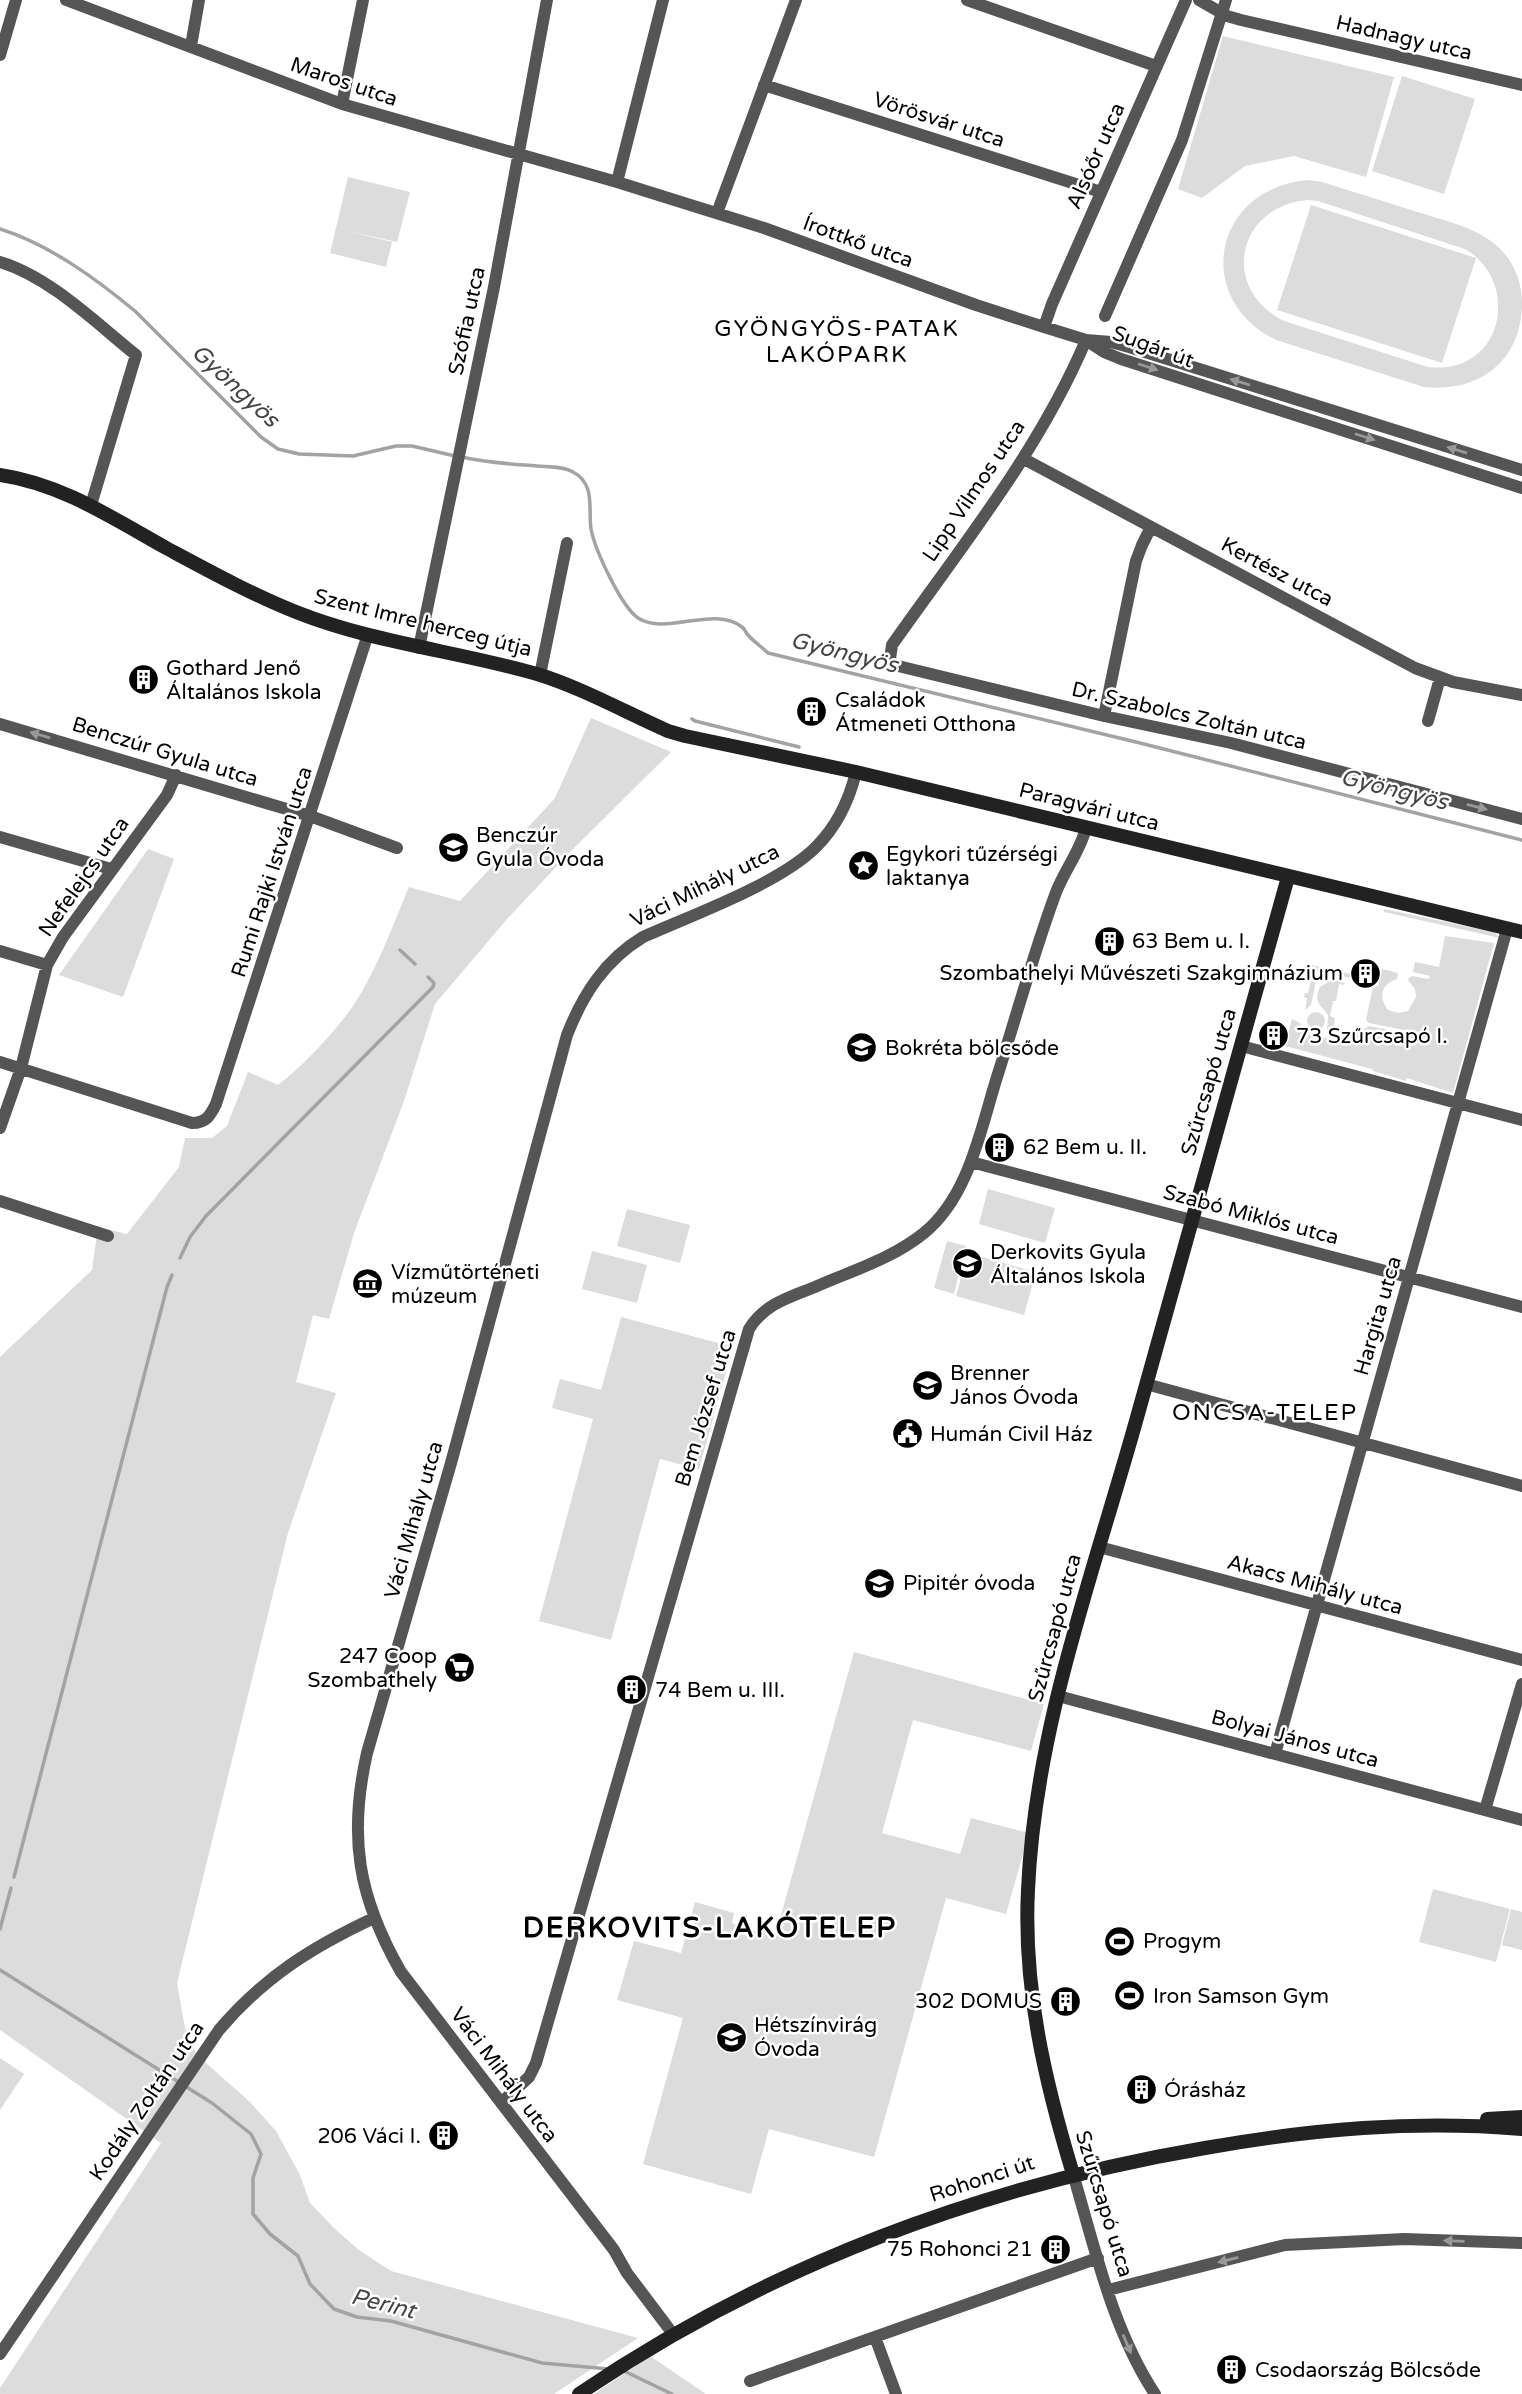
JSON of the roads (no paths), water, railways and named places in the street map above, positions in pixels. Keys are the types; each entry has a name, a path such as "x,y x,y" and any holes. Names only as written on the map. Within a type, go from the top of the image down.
{"street":[{"path":"0,54 16,0"},
{"name":"Maros utca","path":"66,0 342,104 617,182"},
{"path":"191,46 200,0"},
{"path":"342,104 363,0"},
{"name":"Szófia utca","path":"419,648 520,155 547,0"},
{"path":"617,182 663,0"},
{"path":"717,213 796,0"},
{"path":"967,0 1156,65"},
{"name":"Alsóőr utca","path":"1044,327 1186,0"},
{"name":"Hadnagy utca","path":"1199,0 1222,13 1272,28 1522,85"},
{"path":"1105,316 1182,141 1226,0"},
{"name":"Vörösvár utca","path":"764,85 1101,192"},
{"name":"Írottkő utca","path":"617,182 717,213 1086,340"},
{"path":"0,262 21,269 73,304 136,355 91,505"},
{"name":"Lipp Vilmos utca","path":"890,660 892,645 1024,458 1086,340"},
{"name":"Sugár út","path":"1086,340 1129,347 1522,470"},
{"name":"Sugár út","path":"1086,340 1121,359 1522,488"},
{"name":"Kertész utca","path":"1024,458 1415,668 1472,687 1522,695"},
{"name":"Szent Imre herceg útja","path":"0,475 45,485 91,505 170,550 292,611 318,621 419,648 540,675 648,722"},
{"path":"1104,716 1136,561 1151,527"},
{"path":"540,675 567,543"},
{"name":"Rumi Rajki István utca","path":"21,1068 192,1123 207,1119 216,1104 368,634"},
{"name":"Dr. Szabolcs Zoltán utca","path":"890,660 901,667 1104,716 1231,743 1522,819"},
{"path":"1428,721 1440,678"},
{"name":"Paragvári utca","path":"648,722 685,736 856,772 1522,932"},
{"name":"Benczúr Gyula utca","path":"0,724 310,816 397,848"},
{"name":"Váci Mihály utca","path":"673,2334 627,2273 614,2250 401,1972 374,1918 363,1879 356,1827 363,1774 574,1017 594,981 630,945 753,888 814,850 841,814 851,794 856,772"},
{"name":"Nefelejcs utca","path":"0,1128 21,1068 47,965 63,937 111,869 167,795 176,775"},
{"name":"Bem József utca","path":"501,2103 529,2077 536,2063 749,1329 760,1314 776,1303 886,1257 921,1235 944,1211 971,1162 1055,895 1082,842 1086,828"},
{"path":"0,837 111,869"},
{"name":"Szűrcsapó utca","path":"1155,2394 1133,2357 1108,2290 1047,2085 1033,1998 1027,1892 1035,1812 1058,1696 1289,877"},
{"name":"Hargita utca","path":"1275,1754 1507,929"},
{"path":"0,951 47,965"},
{"path":"1241,1046 1522,1120"},
{"path":"0,1062 21,1068"},
{"name":"Szabó Miklós utca","path":"971,1162 1522,1307"},
{"path":"0,1201 108,1236"},
{"path":"1146,1384 1522,1486"},
{"name":"Akacs Mihály utca","path":"1099,1547 1522,1660"},
{"path":"1485,1810 1522,1684"},
{"name":"Bolyai János utca","path":"1058,1696 1522,1820"},
{"name":"Kodály Zoltán utca","path":"0,2354 219,2030 259,1988 310,1951 374,1918"},
{"name":"Rohonci út","path":"580,2393 673,2334 769,2284 849,2248 975,2203 1073,2174 1246,2140 1341,2129 1522,2117"},
{"name":"Rohonci út","path":"1437,2124 1522,2129"},
{"path":"1108,2290 1285,2245 1404,2239 1522,2243"},
{"path":"750,2381 796,2367 1098,2258"},
{"path":"875,2337 896,2394"}],"waterway":[{"name":"Gyöngyös","path":"0,229 54,253 120,299 261,437 278,449 299,454 353,456 396,446 412,446 455,456"},
{"name":"Gyöngyös","path":"462,457 560,468 580,477 588,490 591,529 603,563 631,612 649,623 704,619 731,621 743,628 750,638 768,653 1140,743 1522,840"},
{"path":"692,719 799,747"},
{"path":"400,950 415,964"},
{"path":"180,1258 190,1237 206,1216 433,987 434,983 428,977"},
{"path":"14,1877 172,1275"},
{"path":"0,1929 11,1888"},
{"name":"Perint","path":"0,1970 212,2103 251,2134 261,2154 253,2178 253,2214 270,2234 298,2256 310,2284 334,2309 357,2317 391,2321 542,2363 609,2369"},
{"name":"Perint","path":"624,2371 672,2394"}],"place":[{"name":"Gothard Jenő Általános Iskola","path":"143,680"},
{"name":"Családok Átmeneti Otthona","path":"812,712"},
{"name":"Benczúr Gyula Óvoda","path":"453,847"},
{"name":"Egykori tűzérségi laktanya","path":"863,866"},
{"name":"63 Bem u. I.","path":"1109,941"},
{"name":"Szombathelyi Művészeti Szakgimnázium","path":"1366,973"},
{"name":"73 Szűrcsapó I.","path":"1273,1036"},
{"name":"Bokréta bölcsőde","path":"862,1048"},
{"name":"62 Bem u. II.","path":"1000,1147"},
{"name":"Derkovits Gyula Általános Iskola","path":"967,1264"},
{"name":"Vízműtörténeti múzeum","path":"368,1284"},
{"name":"Brenner János Óvoda","path":"927,1385"},
{"name":"Humán Civil Ház","path":"907,1434"},
{"name":"Pipitér óvoda","path":"880,1583"},
{"name":"247 Coop Szombathely","path":"460,1668"},
{"name":"74 Bem u. III.","path":"632,1690"},
{"name":"Progym","path":"1120,1941"},
{"name":"Iron Samson Gym","path":"1130,1996"},
{"name":"302 DOMUS","path":"1065,2001"},
{"name":"Hétszínvirág Óvoda","path":"731,2037"},
{"name":"Órásház","path":"1141,2090"},
{"name":"206 Váci I.","path":"444,2136"},
{"name":"75 Rohonci 21","path":"1056,2249"},
{"name":"Csodaország Bölcsőde","path":"1232,2370"}],"district":[{"name":"GYÖNGYÖS-PATAK LAKÓPARK","path":"837,342"},
{"name":"ONCSA-TELEP","path":"1265,1413"},
{"name":"DERKOVITS-LAKÓTELEP","path":"710,1928"}]}
